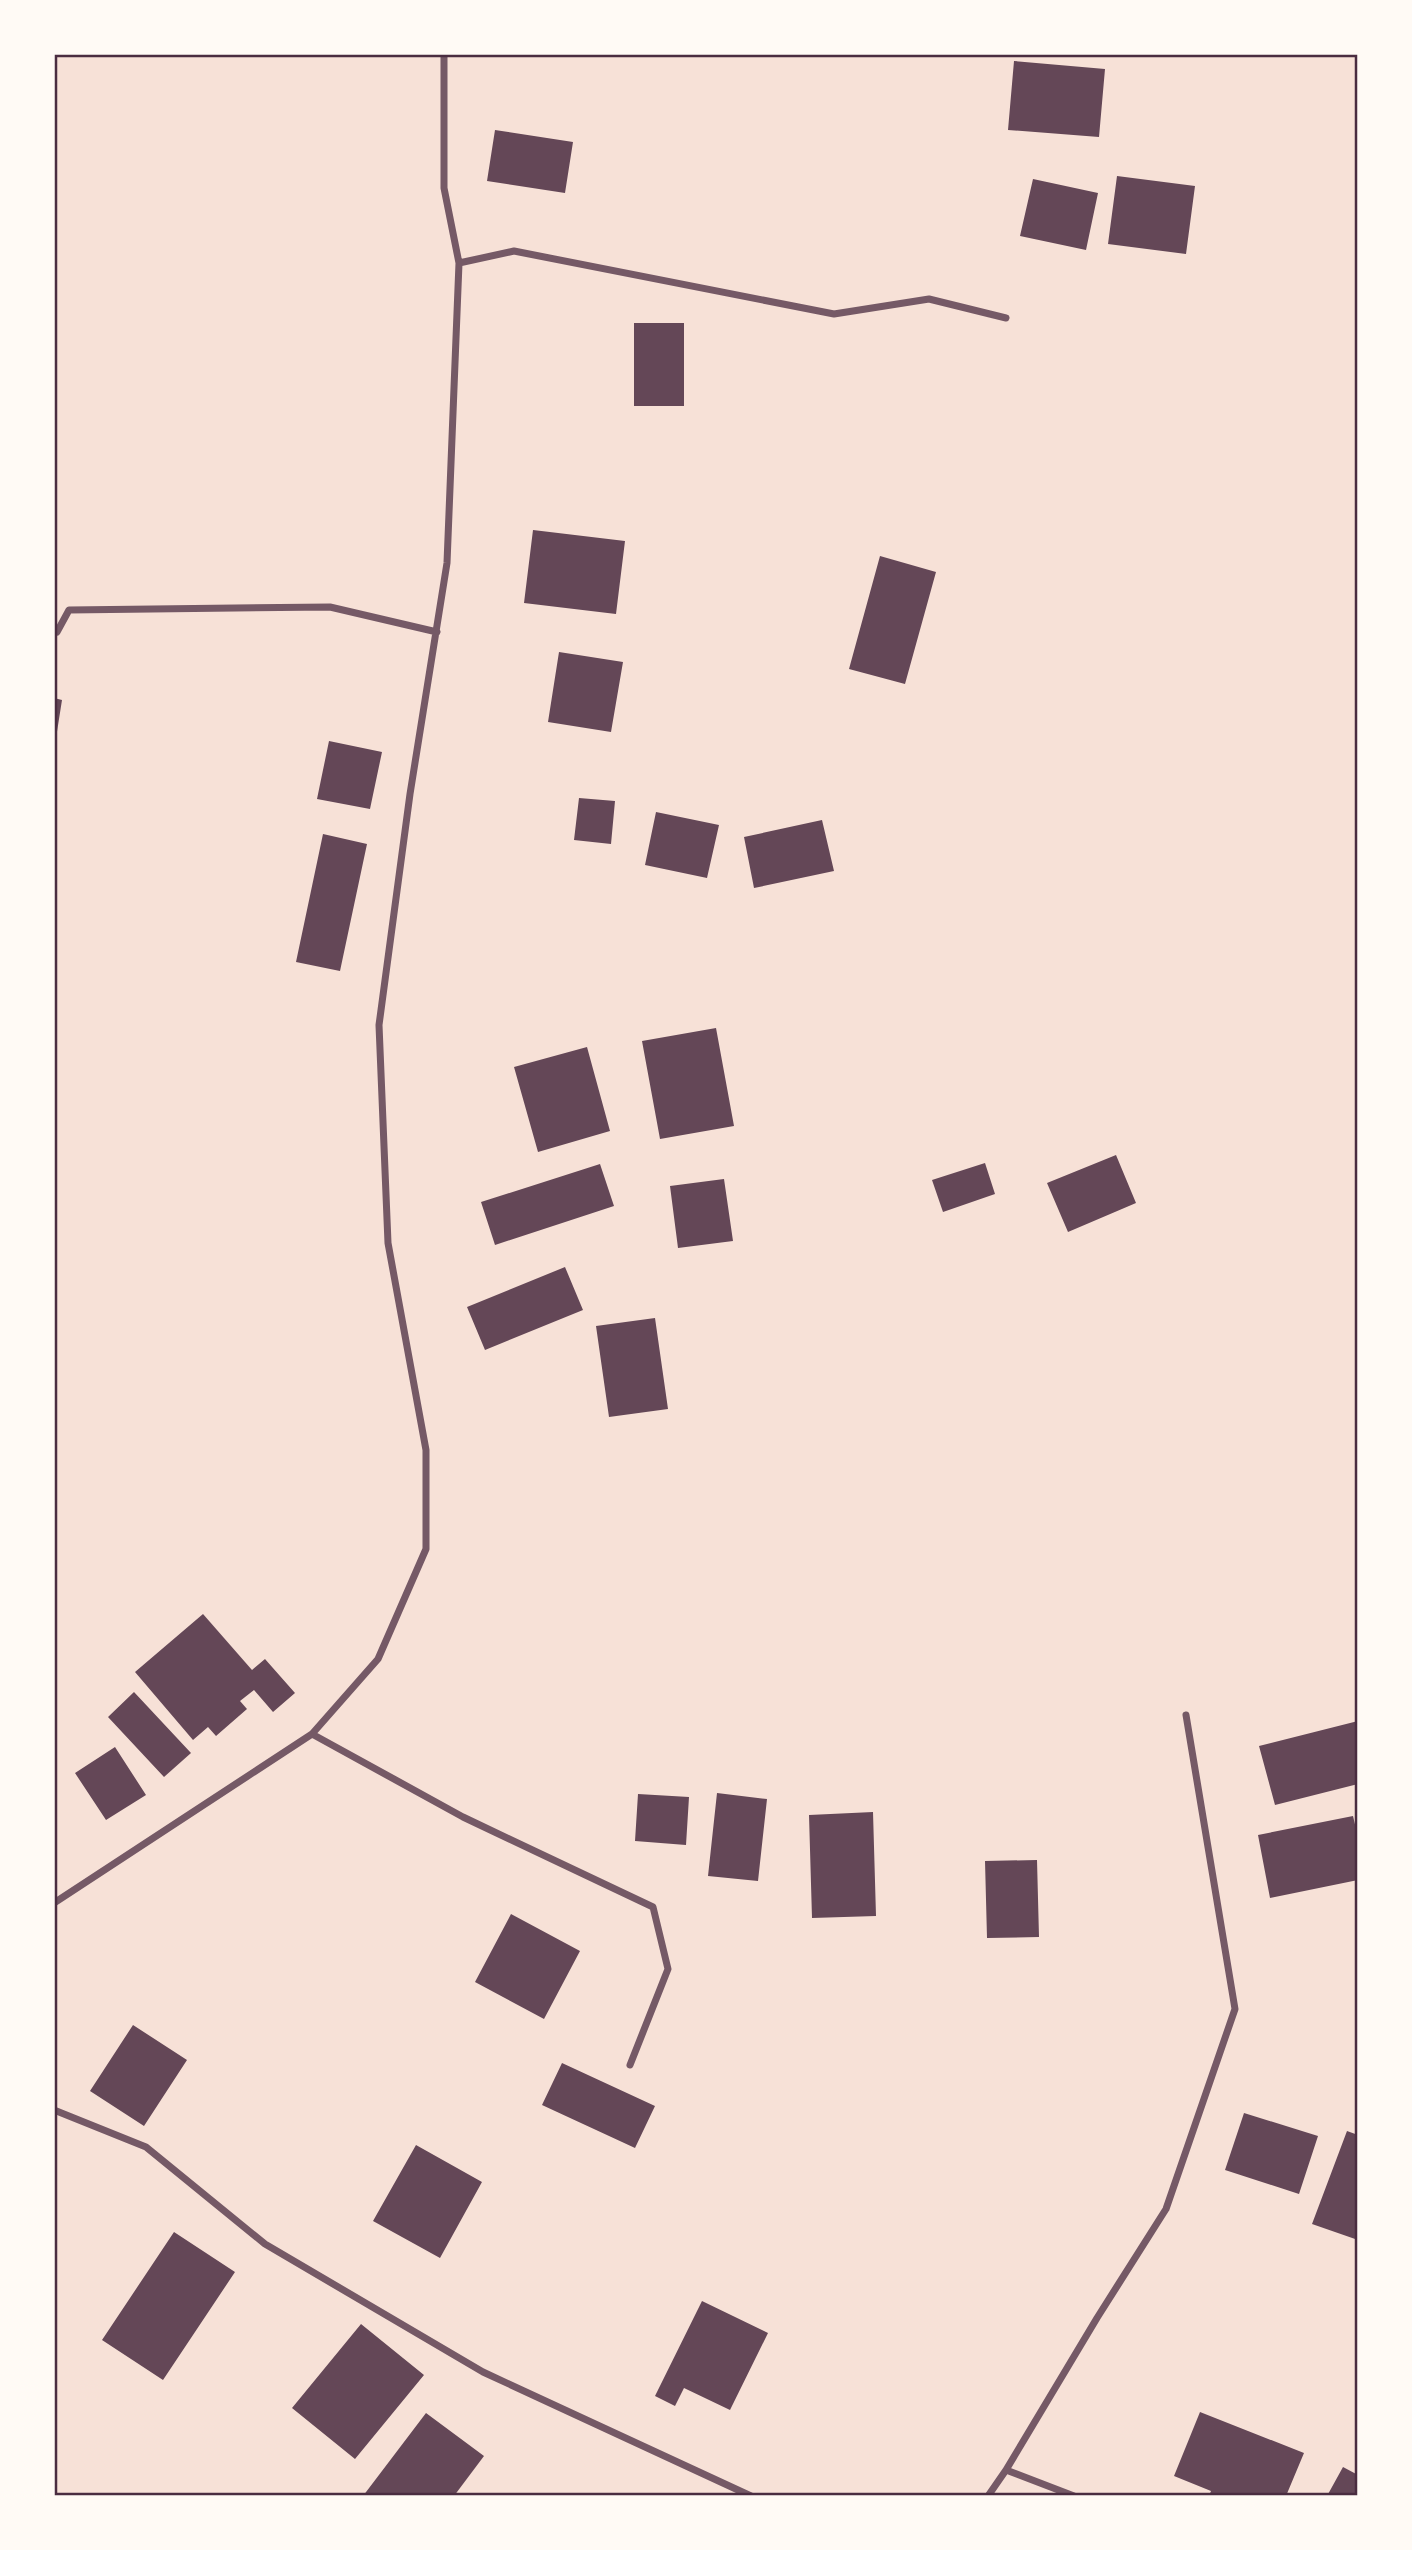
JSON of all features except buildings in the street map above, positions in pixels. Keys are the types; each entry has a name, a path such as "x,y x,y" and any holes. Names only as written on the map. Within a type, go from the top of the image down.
{"street":[{"path":"54,1903 312,1734 378,1659 426,1549 426,1450 388,1243 379,1025 410,794 447,564 459,263 444,188 444,54"},
{"path":"459,263 514,251 834,314 929,299 1006,318"},
{"path":"57,632 69,610 330,607 436,632"},
{"path":"988,2496 1166,2209 1236,2009 1186,1715"},
{"path":"312,1734 463,1817 653,1907 668,1969 630,2065"},
{"path":"54,2110 146,2147 265,2244 483,2372 751,2496"},
{"path":"1006,2470 1074,2496"}]}
